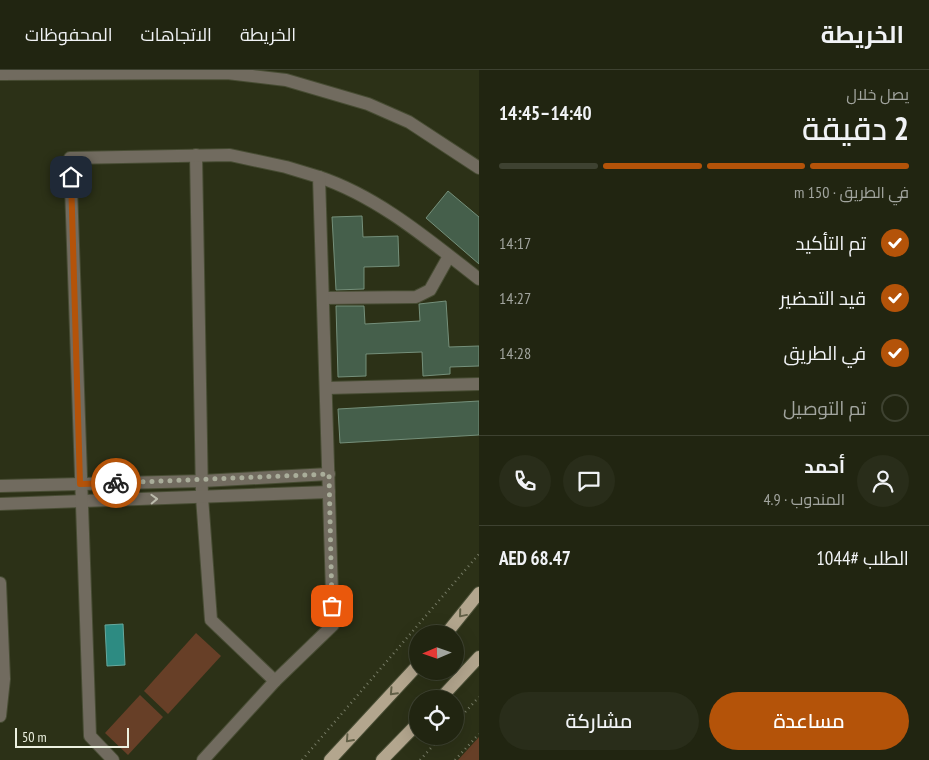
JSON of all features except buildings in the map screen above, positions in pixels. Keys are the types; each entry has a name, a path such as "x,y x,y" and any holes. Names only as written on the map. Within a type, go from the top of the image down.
{"main road":[{"path":"453,625 479,593"},
{"path":"448,690 479,657"},
{"path":"330,760 409,674"},
{"path":"382,760 409,732"}],"street":[{"path":"0,74 227,73 286,80 368,104 409,122 479,168"},
{"path":"196,154 202,498 211,620 275,682"},
{"path":"113,760 90,736 80,502 70,158 196,154 230,155 286,167 339,184 381,207 479,279"},
{"path":"203,760 275,682 333,625 319,177"},
{"path":"324,298 416,297 430,290 449,256"},
{"path":"327,388 479,384"},
{"path":"0,486 202,481 329,474"},
{"path":"0,504 329,492"},
{"path":"0,583 4,679 0,716"}],"path":[{"path":"302,760 479,554"},
{"path":"464,713 479,697"},
{"path":"455,760 479,734"},
{"path":"420,760 434,745"}],"shaded area":[{"path":"196,633 221,656 168,714 144,691"},
{"path":"140,695 163,717 128,755 105,733"},
{"path":"479,737 479,760 458,760"}],"water":[{"path":"123,624 125,665 107,666 105,625"}],"way so far":[{"path":"116,483 202,481 329,474 332,606"}],"route":[{"path":"71,177 80,484 116,483"}]}
